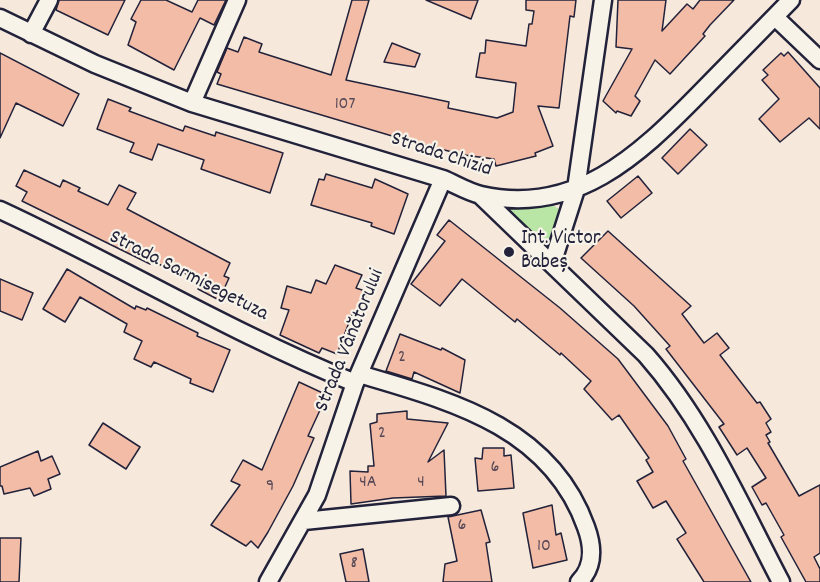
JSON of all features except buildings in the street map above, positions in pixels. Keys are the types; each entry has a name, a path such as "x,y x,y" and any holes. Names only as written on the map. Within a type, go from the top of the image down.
{"street":[{"path":"31,34 49,0"},
{"path":"192,103 237,0"},
{"path":"552,264 576,189 603,0"},
{"name":"Strada Chizid","path":"0,18 95,64 192,103 443,179 480,195 516,198 541,197 576,189 600,178 636,155 791,0"},
{"path":"775,17 820,60"},
{"name":"Strada Vânătorului","path":"268,582 304,521 326,474 357,379 443,179"},
{"path":"480,195 646,356 687,406 711,446 781,582"},
{"name":"Strada Sarmisegetuza","path":"0,210 84,249 279,349 357,379 428,394 506,428 538,455 576,505 590,537 592,554 590,565 579,582"},
{"path":"304,521 451,506"}],"green space":[{"path":"509,206 554,206 559,209 549,240 542,242 509,211"}],"place":[{"name":"Int. Victor Babeș","path":"509,252"}]}
